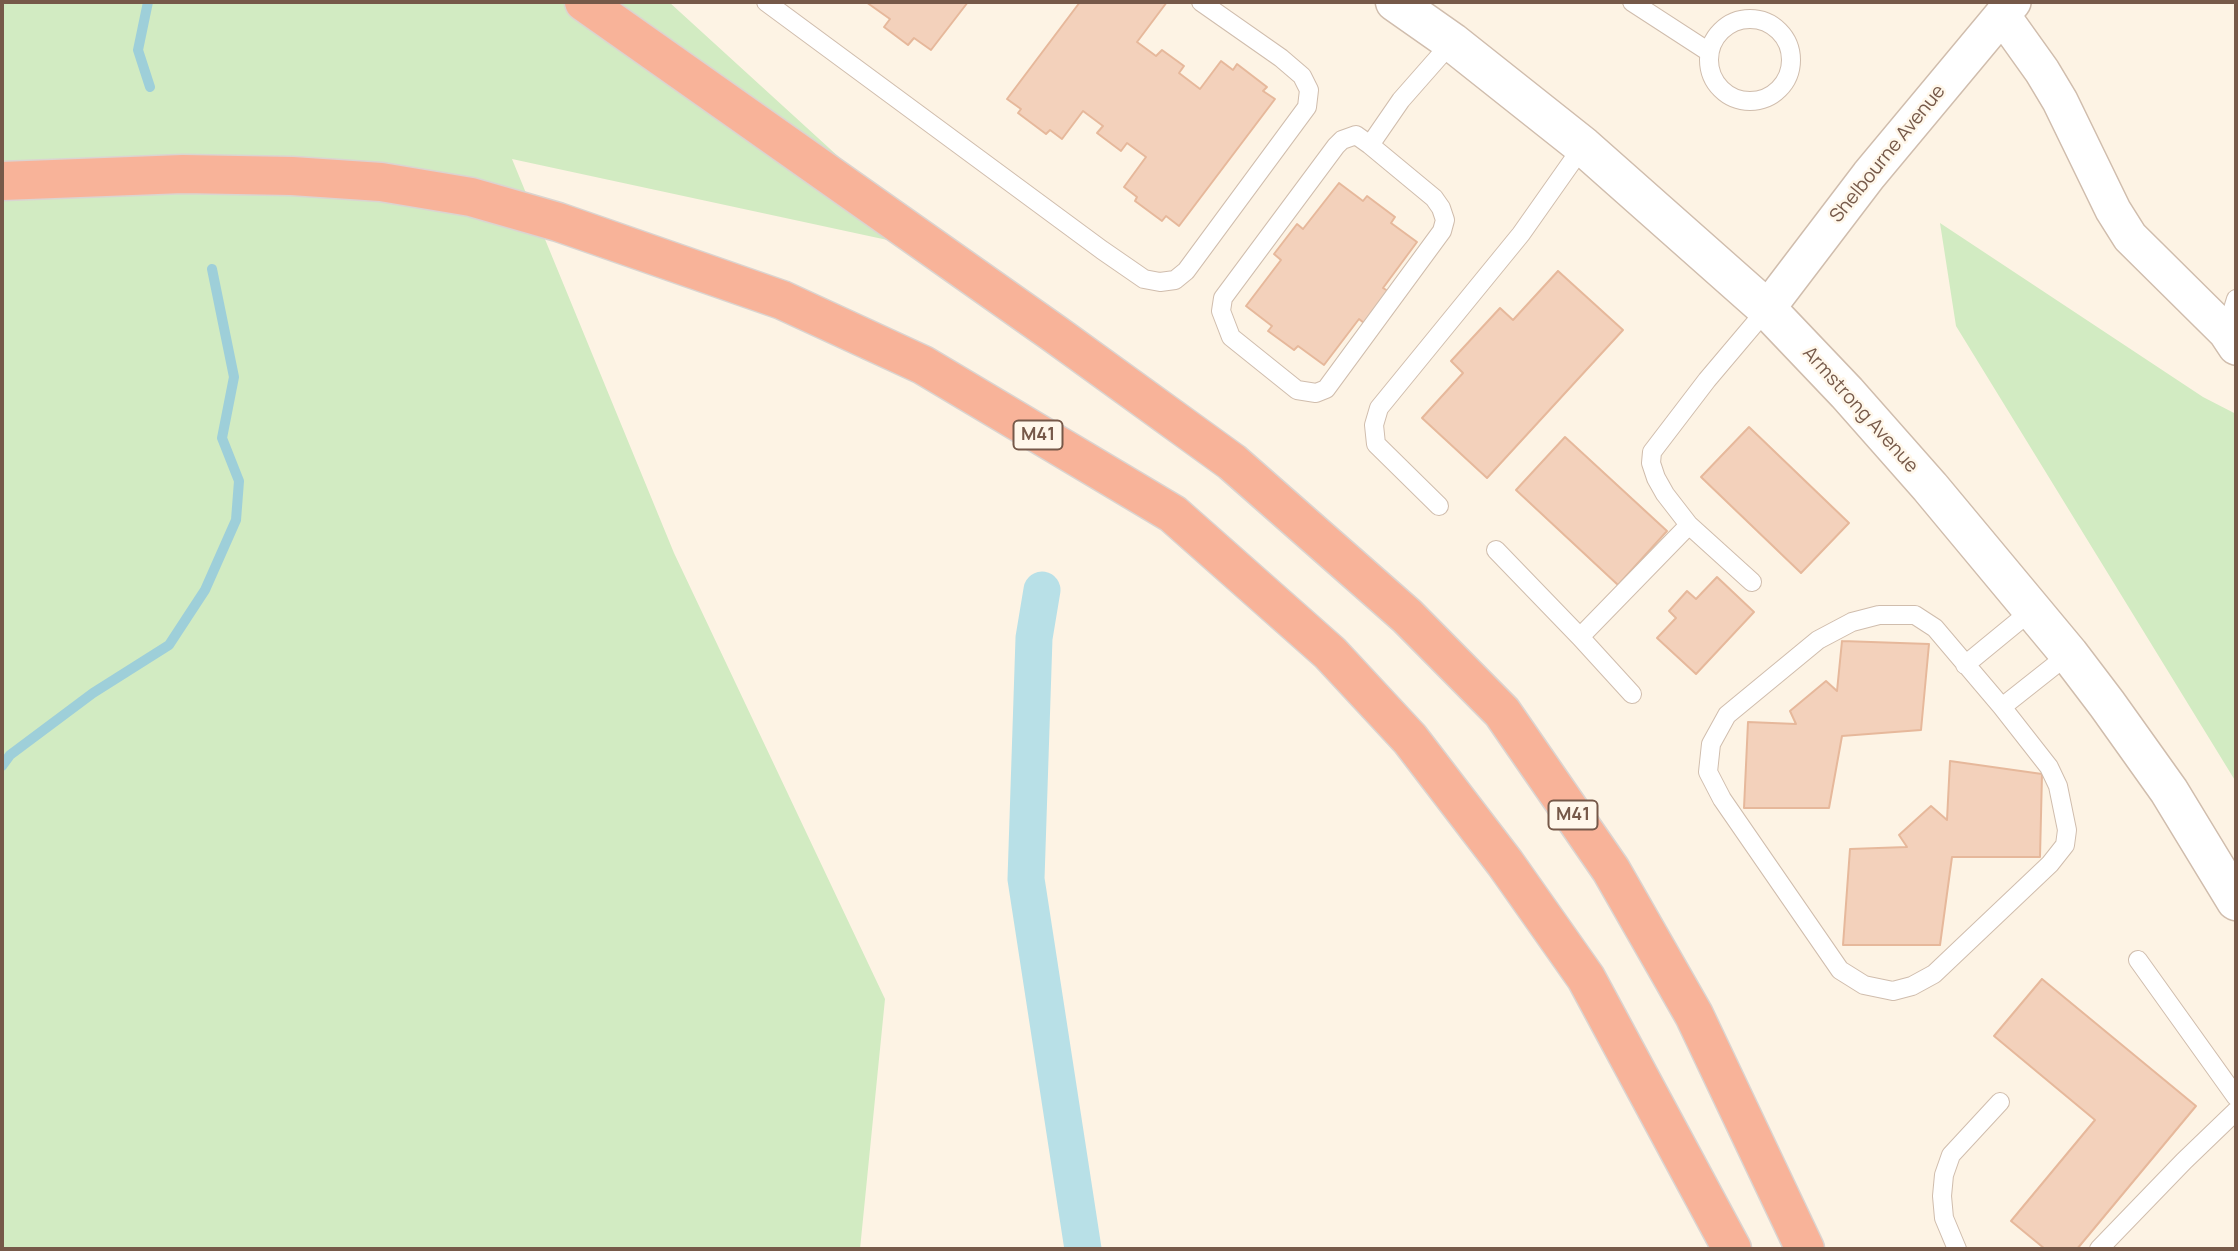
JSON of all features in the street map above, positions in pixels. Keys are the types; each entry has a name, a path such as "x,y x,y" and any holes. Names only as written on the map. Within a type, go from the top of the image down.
{"highway":[{"name":"M41","path":"584,2 1232,462 1408,616 1502,712 1611,870 1694,1015 1805,1249"},
{"name":"M41","path":"2,181 183,174 292,177 381,182 471,197 558,222 782,300 923,365 1173,514 1330,653 1409,739 1504,863 1587,978 1732,1249"},
{"path":"1587,978 1706,1249"},
{"path":"1694,1015 1823,1249"}],"street":[{"name":"Armstrong Avenue","path":"1395,2 1452,42 1583,146 1767,309 1847,393 2068,654 2169,791 2236,901"},
{"name":"Shelbourne Avenue","path":"1767,309 1870,175 2008,8"},
{"path":"2008,8 2060,101 2113,210 2130,237 2231,340"}],"lane":[{"path":"766,2 1102,250 1144,279 1160,282 1174,280 1186,271 1307,107 1309,90 1302,76 1281,58 1201,2"},
{"path":"1632,2 1709,52"},
{"path":"1736,21 1764,21 1777,29 1786,40 1790,67 1785,81 1769,95 1749,101 1735,99 1713,80 1709,52 1714,39 1723,28 1736,21"},
{"path":"1370,145 1401,100 1452,42"},
{"path":"1356,135 1370,145 1434,198 1445,220 1443,231 1326,389 1316,393 1297,390 1231,337 1221,311 1223,298 1336,146 1342,140 1356,135"},
{"path":"1438,506 1376,444 1374,425 1378,408 1521,234 1583,146"},
{"path":"2231,340 2236,299"},
{"path":"1752,582 1689,525 1656,478 1651,463 1652,452 1707,380 1767,309"},
{"path":"1580,637 1689,525"},
{"path":"1496,550 1632,694"},
{"path":"1965,665 2032,610"},
{"path":"1879,615 1915,615 1935,628 2002,707 2049,767 2058,786 2067,830 2065,845 2050,864 1934,974 1912,986 1893,990 1864,985 1840,970 1722,799 1708,772 1712,744 1727,715 1818,640 1852,622 1879,615"},
{"path":"2002,707 2068,654"},
{"path":"2138,960 2236,1097"},
{"path":"1958,1249 1944,1218 1944,1175 1951,1155 2000,1102"},
{"path":"2099,1249 2236,1111"}],"green space":[{"path":"2,2 669,2 943,252 512,159 674,553 885,999 860,1249 2,1249"},
{"path":"1940,223 2203,397 2236,414 2236,782 1956,326"}],"building":[{"path":"866,2 968,2 931,50 914,38 908,45 884,27 890,19"},
{"path":"1080,2 1167,2 1137,42 1156,56 1162,50 1184,66 1179,73 1200,89 1221,61 1233,70 1237,64 1267,87 1263,91 1275,99 1179,226 1166,216 1162,221 1135,201 1137,197 1124,187 1146,157 1127,143 1121,151 1097,133 1103,126 1083,111 1062,139 1050,130 1046,134 1018,113 1021,109 1007,99"},
{"path":"1339,183 1363,201 1367,196 1395,217 1391,223 1417,242 1383,288 1388,291 1364,323 1359,319 1324,365 1298,346 1294,350 1268,331 1272,326 1246,306 1281,260 1274,254 1297,224 1303,229"},
{"path":"1558,271 1623,330 1487,478 1422,418 1463,373 1451,361 1500,308 1513,320"},
{"path":"1749,427 1849,523 1801,573 1701,477"},
{"path":"1565,437 1667,531 1618,585 1516,490"},
{"path":"1717,577 1754,612 1696,674 1657,638 1676,618 1669,611 1687,591 1696,599"},
{"path":"1842,641 1929,644 1921,730 1842,736 1829,808 1744,808 1748,722 1796,724 1790,711 1826,681 1837,691"},
{"path":"1950,761 2042,774 2040,857 1952,857 1940,945 1843,945 1850,849 1907,847 1899,835 1931,806 1947,820"},
{"path":"2042,979 2196,1106 2077,1249 2045,1249 2011,1221 2095,1120 1994,1036"}],"waterway":[{"path":"148,2 138,50 150,87"},
{"path":"2,766 10,755 93,693 169,645 205,590 236,520 239,481 222,438 234,377 212,269"},
{"path":"1042,590 1034,638 1026,879 1083,1249"}]}
